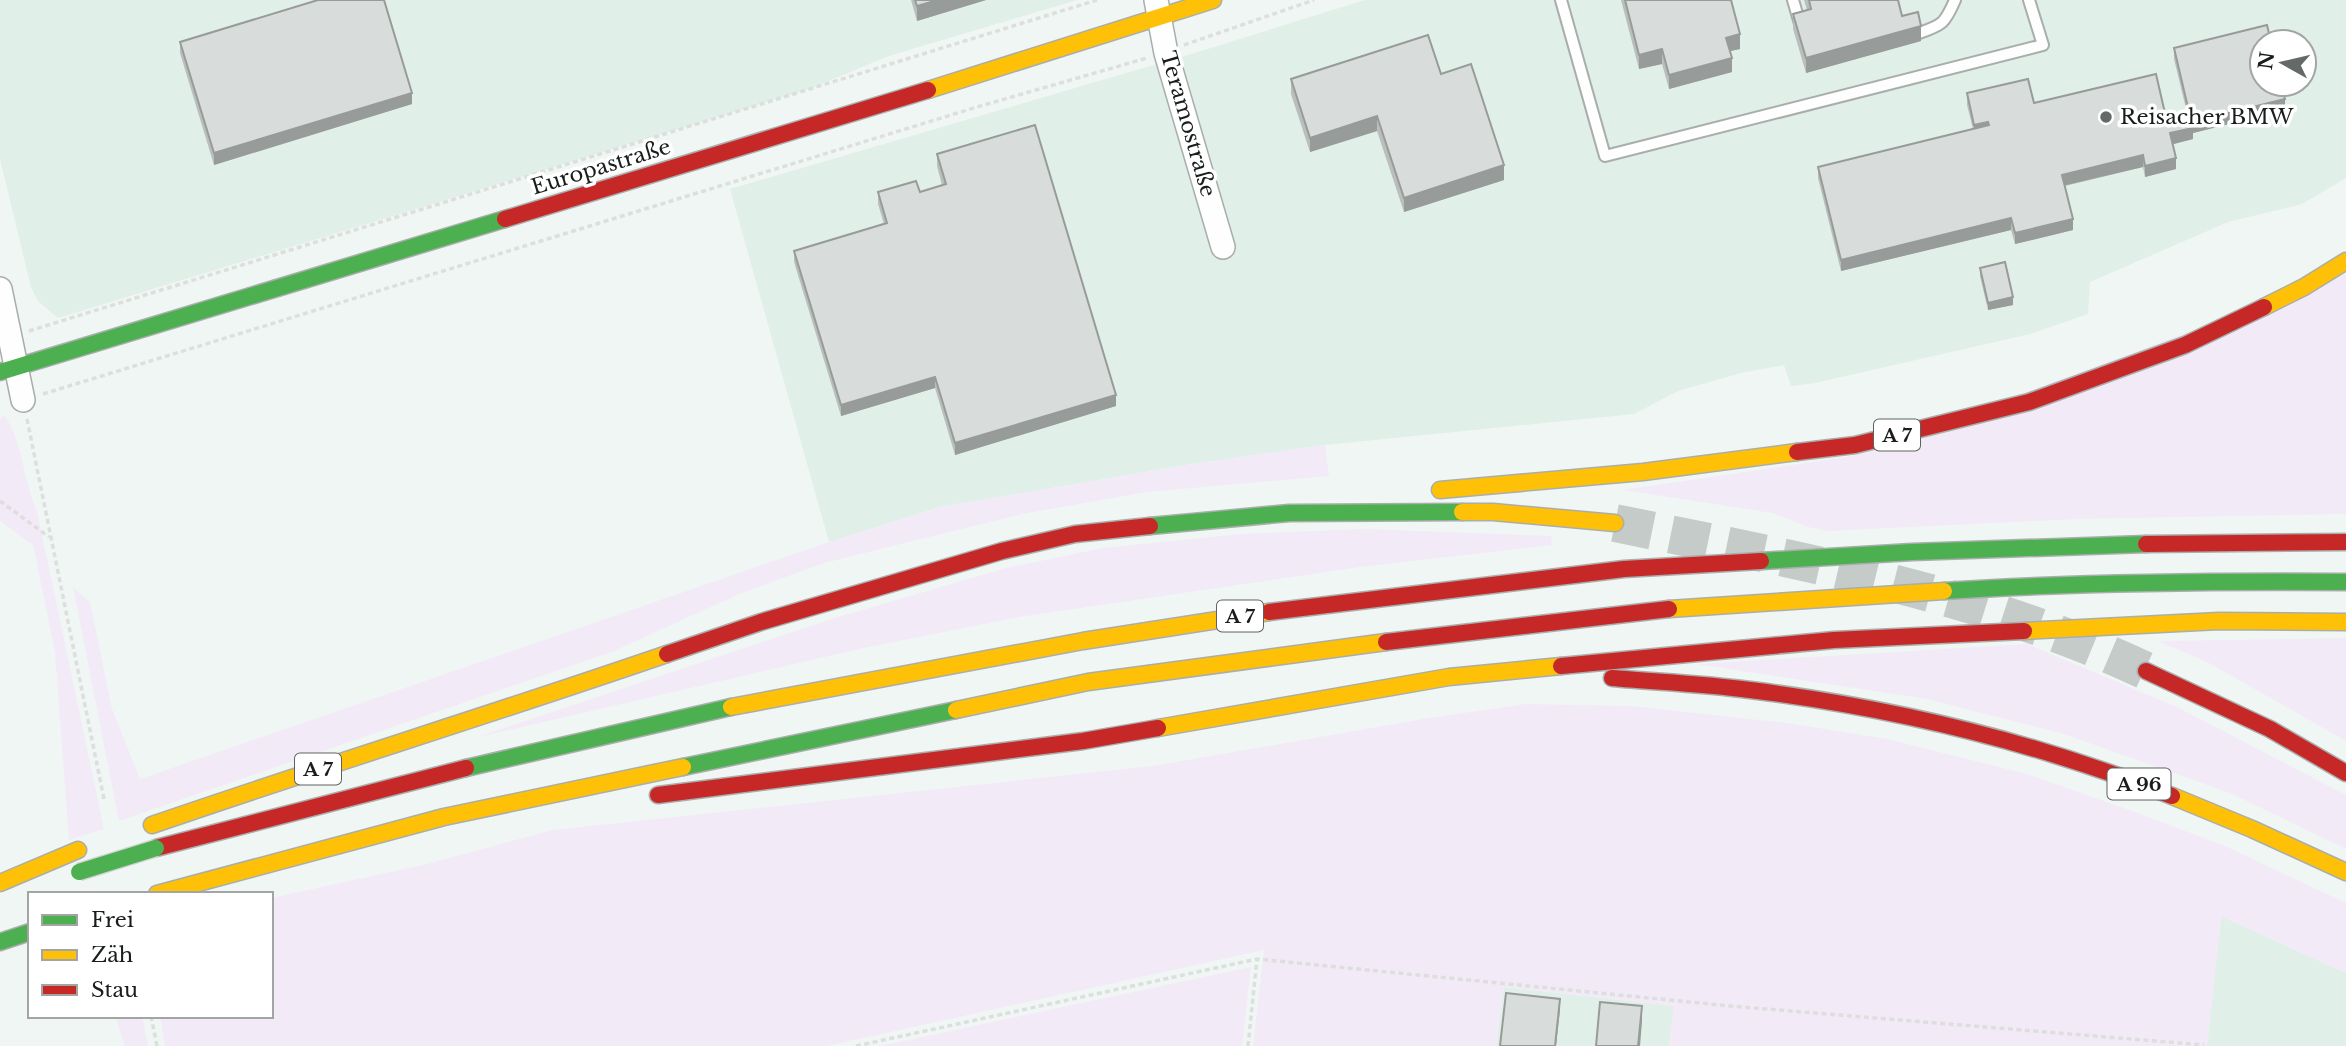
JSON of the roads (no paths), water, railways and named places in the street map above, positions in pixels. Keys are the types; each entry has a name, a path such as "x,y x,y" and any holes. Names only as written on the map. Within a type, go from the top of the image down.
{"main road":[{"name":"Europastraße","path":"8,370 917,93 1158,8 1213,0"},
{"name":"A 7","path":"1429,491 1643,472 1855,445 2029,402 2185,345 2304,287 2346,261"},
{"name":"A 7","path":"146,827 271,784 484,717 761,622 1002,551 1074,534 1289,513 1391,496"},
{"name":"A 7","path":"1289,513 1493,512 1615,523"},
{"name":"A 7","path":"73,874 156,848 507,757 748,704 1083,640 1290,609 1651,568 1912,552 2212,542 2346,542"},
{"name":"A 7","path":"164,892 444,817 1088,682 1647,610 2013,586 2214,581 2346,582"},
{"path":"646,797 1107,737 1449,677 1834,640 2219,621 2346,622"},
{"name":"A 96","path":"1519,670 1769,692 1923,721 2092,766 2216,813 2346,872"},
{"path":"2146,671 2270,729 2346,773"},
{"path":"444,817 579,805"},
{"path":"0,883 84,848"},
{"path":"0,897 26,889"},
{"path":"0,942 28,933"}],"street":[{"name":"Teramostraße","path":"1158,8 1166,53 1223,247"},
{"path":"0,289 11,336 8,370 23,400"}],"lane":[{"path":"1561,0 1605,156 2043,45 2029,0"},
{"path":"1793,0 1801,27"},
{"path":"1919,33 1938,27 1946,20 1955,0"}],"tunnel":[{"path":"1615,523 1818,565 1952,599 2083,643 2146,671"}],"place":[{"name":"Reisacher BMW","path":"2106,117"}]}
